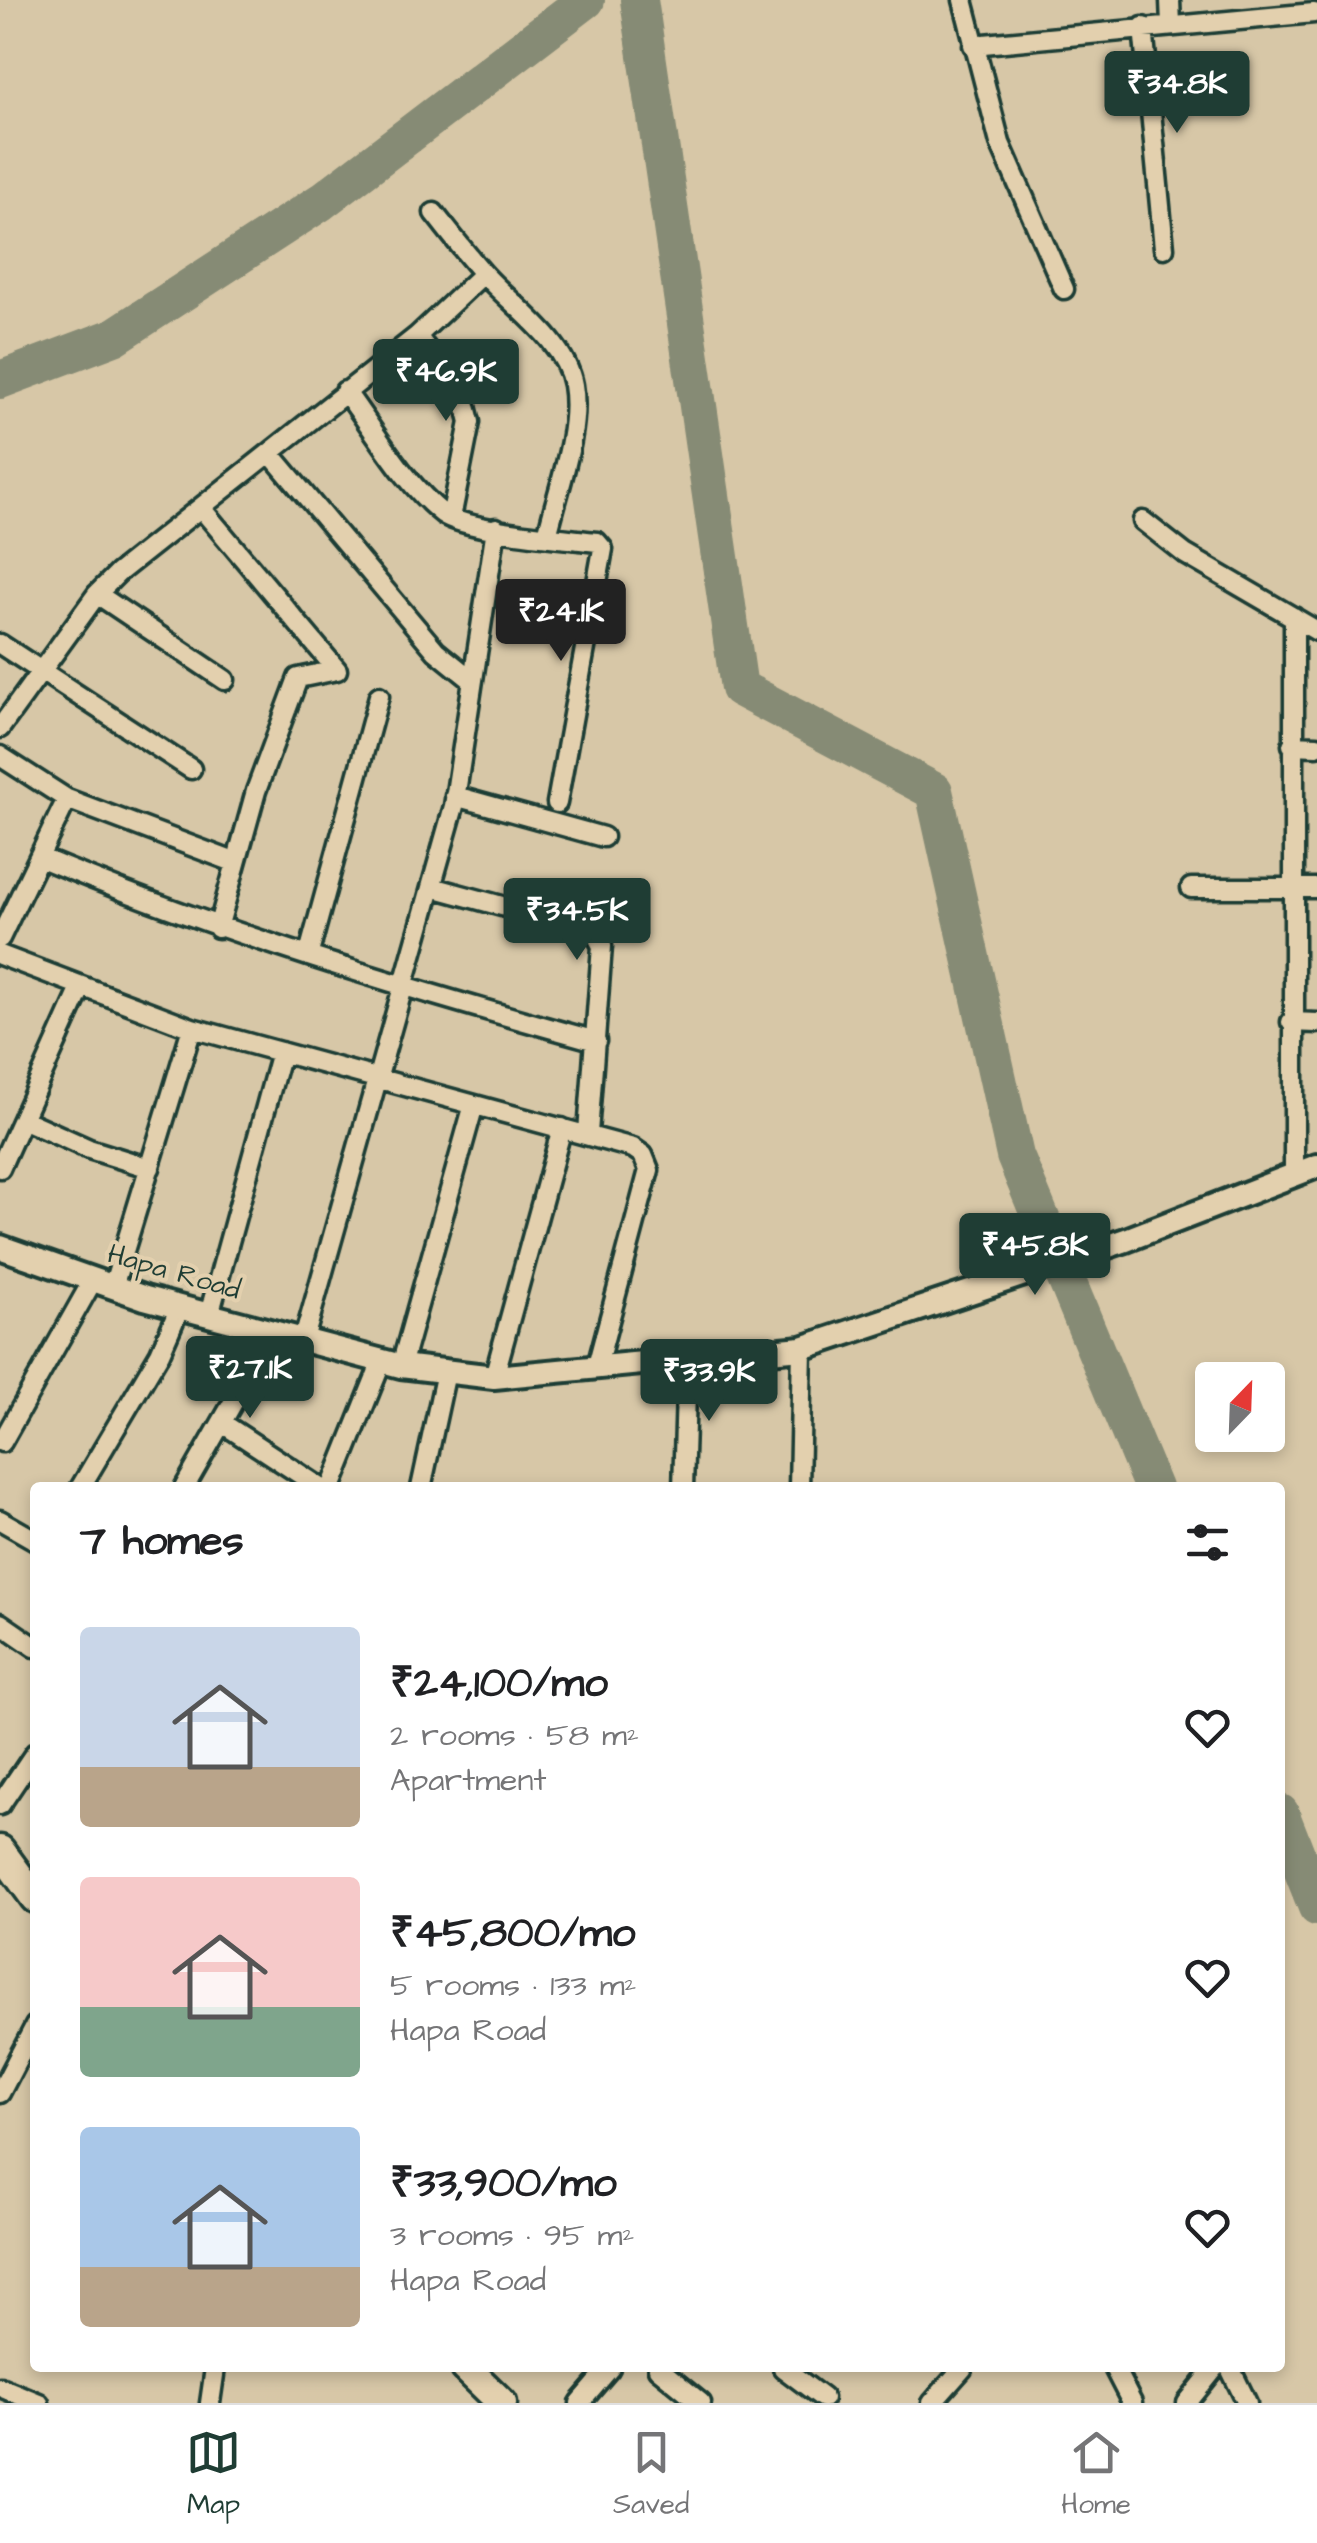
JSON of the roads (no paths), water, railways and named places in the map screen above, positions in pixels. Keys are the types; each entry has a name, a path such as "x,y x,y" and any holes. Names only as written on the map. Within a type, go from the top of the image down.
{"main road":[{"path":"2,1861 30,1892"},
{"path":"470,2372 502,2403"}],"street":[{"path":"963,0 1000,143 1064,289"},
{"path":"1170,0 1171,25"},
{"path":"973,45 1314,13"},
{"path":"1143,27 1164,248"},
{"path":"434,213 484,274 559,352 574,389 570,430 547,536"},
{"path":"0,728 97,594 417,336 484,274"},
{"path":"417,336 464,398 470,422 451,518"},
{"path":"345,392 419,489 451,518 597,542 604,552 557,802"},
{"path":"270,452 436,651 473,680"},
{"path":"202,508 337,670 298,678 280,720 234,862 218,928"},
{"path":"1142,521 1185,554 1317,631"},
{"path":"304,1339 455,796 496,528"},
{"path":"97,594 225,680"},
{"path":"1294,618 1291,1022 1306,1169"},
{"path":"0,644 191,769"},
{"path":"308,953 379,696"},
{"path":"1292,745 1317,746"},
{"path":"0,756 67,799 234,862"},
{"path":"455,796 603,837"},
{"path":"0,938 67,799"},
{"path":"39,858 218,928 308,953 403,988 596,1041"},
{"path":"432,887 594,932 602,946 588,1133"},
{"path":"1191,888 1317,888"},
{"path":"0,955 192,1028 376,1076 474,1108 588,1133 633,1148 649,1170 597,1366"},
{"path":"0,1168 81,988"},
{"path":"1291,1022 1317,1022"},
{"path":"2,1442 103,1284 150,1168 192,1028"},
{"path":"209,1315 280,1052"},
{"path":"334,1482 392,1364 474,1108"},
{"path":"22,1119 89,1149 150,1168"},
{"path":"494,1377 562,1128"},
{"name":"Hapa Road","path":"2,1254 180,1308 392,1364 494,1377 802,1348 1126,1240 1306,1169"},
{"path":"84,1482 160,1353 180,1308"},
{"path":"187,1482 274,1331"},
{"path":"799,1482 802,1348"},
{"path":"684,1482 688,1360"},
{"path":"422,1482 446,1372"},
{"path":"222,1422 311,1482"},
{"path":"0,1520 30,1537"},
{"path":"0,1623 30,1643"},
{"path":"0,1805 30,1760"},
{"path":"0,2093 30,2036"},
{"path":"210,2403 214,2372"},
{"path":"580,2403 607,2372"},
{"path":"663,2372 701,2403"},
{"path":"788,2372 823,2398"},
{"path":"932,2403 959,2372"},
{"path":"1116,2372 1132,2403"},
{"path":"1187,2403 1213,2372"},
{"path":"1232,2372 1246,2403"},
{"path":"5,2394 40,2403"}],"waterway":[{"path":"0,380 114,337 321,202 586,0"},
{"path":"639,0 739,688 934,791 1015,1156 1151,1482"},
{"path":"1285,1826 1317,1907"}]}
